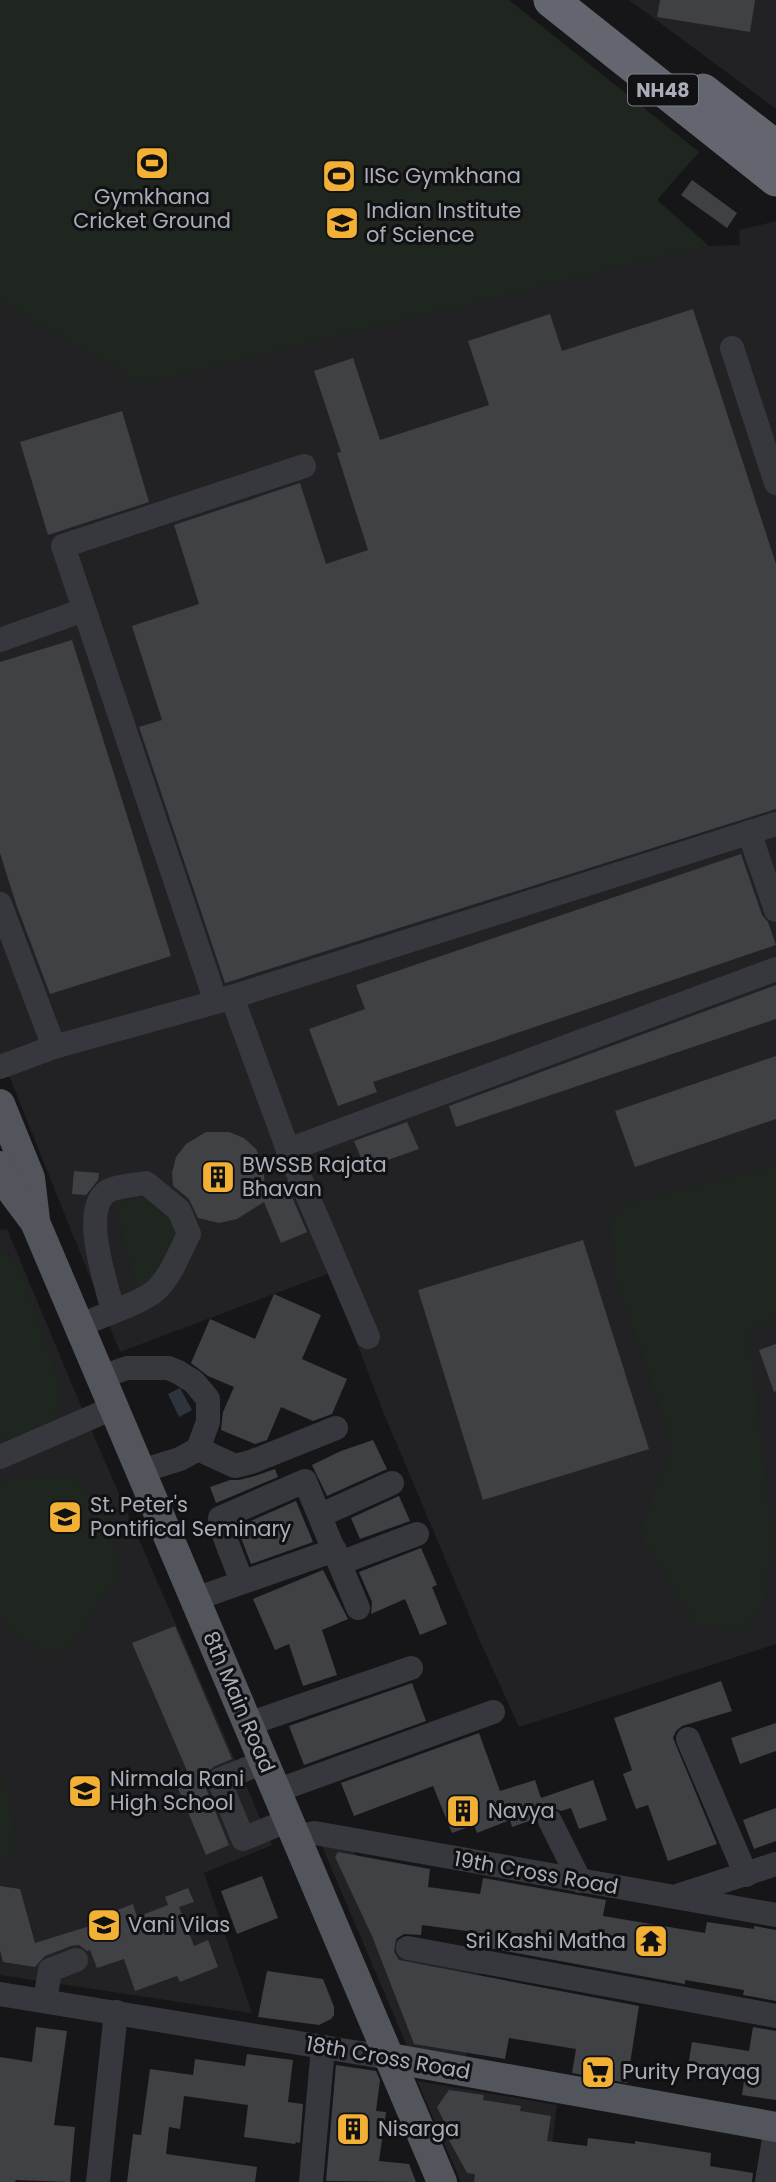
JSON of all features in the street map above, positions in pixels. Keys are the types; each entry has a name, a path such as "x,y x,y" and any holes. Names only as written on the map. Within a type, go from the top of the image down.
{"highway":[{"name":"NH48","path":"551,0 776,179"},
{"name":"NH48","path":"587,0 776,148"}],"main road":[{"name":"8th Main Road","path":"0,1104 30,1178 36,1222 442,2182"},
{"name":"8th Main Road","path":"0,1166 8,1186 36,1222"},
{"name":"18th Cross Road","path":"390,2058 776,2127"}],"street":[{"path":"732,348 776,483"},
{"path":"304,466 63,546 224,1000 368,1337"},
{"path":"0,640 84,610"},
{"path":"0,1067 54,1047 224,1000 776,824"},
{"path":"749,832 776,911"},
{"path":"0,904 54,1047"},
{"path":"288,1150 776,969"},
{"path":"79,1326 113,1311 154,1292 168,1275 189,1234 179,1210 146,1183 108,1191 98,1202 94,1217 97,1243 113,1311"},
{"path":"101,1377 127,1368 150,1367 178,1372 194,1382 208,1399 208,1422 198,1449 180,1459 141,1471"},
{"path":"0,1457 113,1408"},
{"path":"198,1449 235,1466 336,1427"},
{"path":"242,1582 220,1525 222,1515 305,1481 358,1608"},
{"path":"321,1515 392,1483"},
{"path":"195,1599 242,1582 417,1534"},
{"path":"248,1724 411,1668"},
{"path":"276,1791 493,1712"},
{"path":"688,1739 746,1875"},
{"path":"264,1762 219,1780 243,1839 292,1829"},
{"path":"550,1821 580,1881"},
{"name":"19th Cross Road","path":"292,1829 776,1915"},
{"path":"672,1897 776,1864"},
{"path":"408,1948 776,2016"},
{"path":"45,2001 50,1970 76,1960"},
{"name":"18th Cross Road","path":"0,1994 390,2058"},
{"path":"98,2182 116,2012"},
{"path":"311,2182 323,2047"},
{"path":"767,2182 776,2127"}],"shaded area":[{"path":"0,0 509,0 699,152 657,200 709,246 740,245 739,230 776,221 776,1644 519,1727 384,1414 330,1273 120,1352 0,1053"},
{"name":"IISc Gymkhana","path":"0,0 509,0 699,152 657,200 709,246 142,384 0,301"},
{"path":"629,0 776,0 776,109"},
{"path":"776,1165 776,1319 749,1333 772,1535 765,1598 745,1632 696,1624 639,1534 672,1445 616,1278 610,1219 630,1203"},
{"path":"144,1196 171,1216 179,1235 162,1271 137,1291 115,1203"},
{"path":"7,1229 86,1418 272,1845 204,1873 252,2013 0,1975 0,1230"},
{"path":"0,1247 24,1274 63,1392 54,1420 27,1439 0,1440"},
{"path":"180,1388 192,1410 179,1417 168,1394"},
{"path":"73,1474 100,1504 120,1560 117,1582 102,1597 81,1633 66,1650 44,1652 16,1636 0,1615 0,1485 11,1479"},
{"path":"0,1781 8,1787 16,1850 0,1861"},
{"path":"319,1839 351,1845 386,1924 384,1936 482,1954 466,2057 407,2046"},
{"path":"417,2081 557,2105 547,2182 461,2182"}],"building":[{"path":"660,0 755,0 750,32 657,17"},
{"path":"692,180 737,213 727,228 681,195"},
{"path":"693,309 776,564 776,809 225,983 139,727 162,720 132,626 199,604 174,525 300,483 326,564 368,550 337,453 341,452 314,371 353,358 380,440 489,405 468,341 550,314 562,351"},
{"path":"122,411 149,502 48,535 20,442"},
{"path":"72,640 171,956 50,994 0,853 0,662"},
{"path":"741,854 762,915 768,922 776,945 373,1082 377,1092 338,1106 309,1029 365,1009 356,985"},
{"path":"776,985 776,1019 456,1127 449,1106"},
{"path":"776,1056 776,1119 635,1167 615,1111"},
{"path":"407,1122 419,1149 365,1168 354,1141"},
{"name":"BWSSB Rajata Bhavan","path":"206,1132 229,1132 244,1138 256,1149 263,1164 266,1199 289,1190 307,1232 281,1243 264,1202 237,1219 219,1223 198,1218 189,1199 173,1186 172,1173 176,1157 186,1144"},
{"path":"74,1171 99,1173 98,1180 86,1195 72,1194"},
{"path":"583,1240 649,1449 483,1500 418,1290"},
{"path":"274,1294 321,1315 302,1359 347,1379 332,1414 313,1421 281,1407 267,1440 255,1444 221,1430 223,1412 234,1387 208,1376 191,1363 210,1319 255,1339"},
{"path":"776,1344 776,1391 774,1392 759,1350"},
{"path":"373,1440 387,1469 327,1496 312,1465"},
{"path":"275,1469 278,1477 216,1503 210,1487"},
{"path":"399,1496 410,1521 360,1539 351,1518"},
{"path":"296,1501 313,1542 251,1564 237,1527"},
{"path":"421,1548 437,1585 432,1587 447,1624 420,1635 405,1599 371,1614 372,1602 359,1572"},
{"path":"323,1570 348,1619 322,1630 337,1675 303,1686 289,1644 275,1650 253,1599"},
{"path":"175,1626 232,1759 213,1767 204,1777 205,1786 229,1845 206,1855 177,1786 191,1780 132,1643"},
{"path":"721,1681 732,1711 682,1726 673,1738 717,1844 668,1861 648,1805 636,1809 623,1774 632,1770 614,1718"},
{"path":"412,1683 426,1721 304,1765 289,1726"},
{"path":"776,1723 776,1751 740,1764 731,1738"},
{"path":"479,1733 500,1791 535,1780 541,1798 593,1780 607,1820 579,1829 571,1808 561,1811 550,1806 543,1808 535,1819 512,1827 510,1820 477,1833 474,1825 452,1833 433,1786 354,1816 341,1783"},
{"path":"776,1808 776,1841 754,1849 743,1820"},
{"path":"338,1852 430,1869 428,1887 480,1894 483,1878 606,1900 603,1916 705,1933 707,1922 776,1930 776,2001 743,1995 744,1990 685,1980 685,1984 472,1945 474,1932 422,1925 421,1935 404,1934 396,1939 394,1952 399,1960 639,2006 627,2083 572,2073 576,2049 509,2038 505,2059 414,2044 372,1936 335,1857"},
{"path":"262,1876 278,1918 237,1934 221,1891"},
{"path":"0,1886 20,1889 35,1943 93,1925 91,1920 133,1904 137,1917 168,1905 165,1897 188,1888 194,1902 179,1907 194,1946 208,1940 218,1967 180,1982 177,1976 135,1991 124,1959 97,1968 90,1950 87,1951 79,1945 45,1956 35,1967 3,1962 0,1950"},
{"path":"267,1971 323,1979 334,2007 334,2015 319,2025 258,2017"},
{"path":"36,2027 67,2031 54,2125 75,2127 70,2182 0,2182 0,2057 32,2062"},
{"path":"753,2027 776,2031 776,2100 742,2095 744,2081 687,2072 692,2042 749,2051"},
{"path":"247,2054 293,2060 288,2102 303,2104 300,2143 244,2137 248,2105 184,2096 180,2129 169,2127 166,2154 257,2167 255,2182 127,2182 133,2134 141,2135 150,2069 193,2075 195,2059 245,2066"},
{"path":"336,2065 376,2071 380,2080 376,2111 386,2112 379,2161 409,2164 416,2182 326,2181"},
{"path":"449,2090 484,2095 483,2100 521,2106 520,2111 551,2116 547,2141 587,2146 588,2138 635,2144 635,2141 711,2153 710,2166 753,2173 752,2182 474,2182 475,2174 467,2173 449,2140 453,2140 437,2107"}],"place":[{"name":"Gymkhana Cricket Ground","path":"152,163"},
{"name":"IISc Gymkhana","path":"339,176"},
{"name":"Indian Institute of Science","path":"342,223"},
{"name":"BWSSB Rajata Bhavan","path":"218,1177"},
{"name":"St. Peter's Pontifical Seminary","path":"65,1517"},
{"name":"Nirmala Rani High School","path":"85,1791"},
{"name":"Navya","path":"463,1811"},
{"name":"Vani Vilas","path":"104,1925"},
{"name":"Sri Kashi Matha","path":"651,1941"},
{"name":"Purity Prayag","path":"598,2072"},
{"name":"Nisarga","path":"353,2129"}]}
